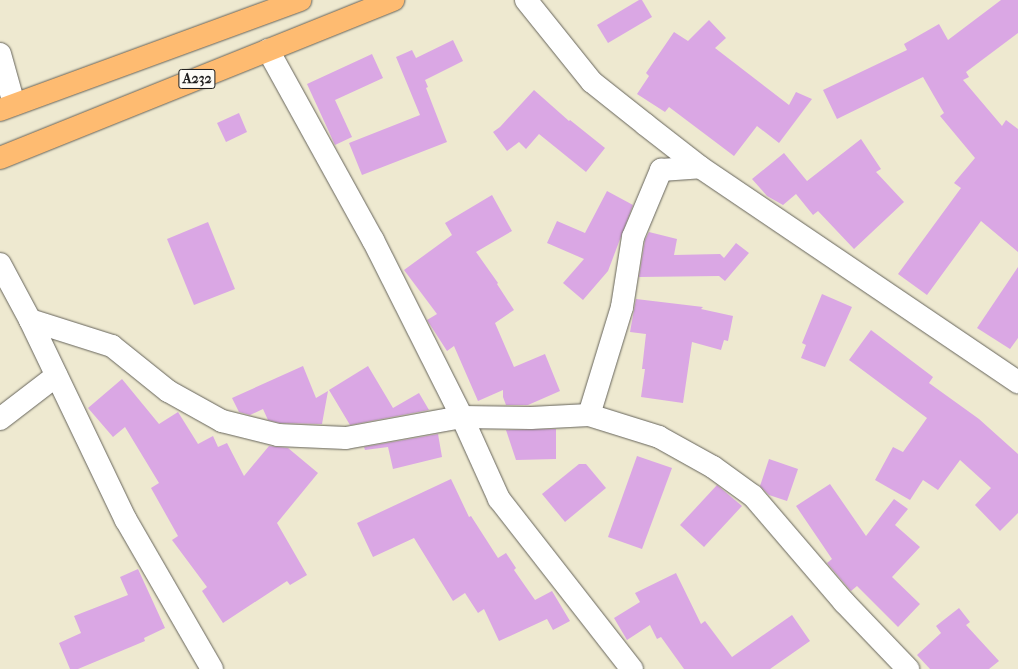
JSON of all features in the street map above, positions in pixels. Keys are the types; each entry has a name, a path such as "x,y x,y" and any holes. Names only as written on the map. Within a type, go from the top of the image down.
{"highway":[{"name":"A232","path":"7,107 300,0"},
{"name":"A232","path":"0,158 394,0"}],"street":[{"path":"526,0 592,82 700,167 1016,375"},
{"path":"268,50 373,240 462,417 499,499 632,669"},
{"path":"0,54 7,107"},
{"path":"589,415 622,307 633,237 661,170 700,167"},
{"path":"0,264 30,320 126,520 212,669"},
{"path":"30,320 112,346 168,391 222,421 278,435 346,438 462,417 531,418 589,415 658,437 713,466 754,496 834,590 908,669"},
{"path":"0,419 56,376"}],"building":[{"path":"639,0 642,0 652,17 608,43 597,25"},
{"path":"1001,0 1018,0 1018,33 966,72 969,77 963,80 1002,126 1006,120 1018,129 1018,252 981,221 927,295 898,274 961,188 954,183 975,158 940,116 944,113 923,77 837,119 823,90 907,50 904,44 939,24 948,40"},
{"path":"709,20 726,38 715,48 789,105 796,92 812,99 779,143 757,126 734,156 669,107 665,112 637,94 649,76 646,73 674,32 688,41"},
{"path":"453,40 463,61 425,80 428,87 426,88 447,142 362,175 349,143 420,115 396,57 412,50 416,58"},
{"path":"372,54 383,78 335,100 352,137 335,145 307,84"},
{"path":"534,90 569,121 570,120 605,148 586,172 539,134 526,149 519,142 507,151 493,132 500,127"},
{"path":"239,113 247,132 226,142 217,123"},
{"path":"861,139 881,169 876,172 904,202 854,249 818,211 813,215 796,194 783,205 767,196 752,179 784,153 807,181"},
{"path":"607,191 633,205 608,271 583,300 563,283 584,259 547,243 557,221 585,233"},
{"path":"492,195 512,231 476,252 498,283 497,284 514,310 495,323 514,367 545,354 560,391 528,405 506,405 503,397 503,390 478,401 454,346 447,351 427,320 437,314 404,270 452,235 445,223"},
{"path":"208,222 235,289 194,305 167,239"},
{"path":"649,232 677,239 674,255 720,254 724,258 736,243 749,253 725,281 719,276 639,277 645,240"},
{"path":"1018,267 1018,338 1010,349 977,328"},
{"path":"822,294 852,307 825,367 801,358 806,345 802,343"},
{"path":"636,299 703,307 701,309 733,316 728,341 724,340 721,350 692,342 683,403 641,397 645,369 642,369 646,334 630,332"},
{"path":"871,330 933,377 929,383 979,419 1018,454 1018,513 1000,531 975,505 991,488 960,460 938,490 923,480 910,500 875,480 893,447 903,452 927,418 849,360"},
{"path":"303,366 316,398 328,391 322,424 280,423 268,420 263,409 250,415 239,412 232,398"},
{"path":"368,366 393,408 419,393 429,410 350,425 329,390"},
{"path":"122,379 159,424 178,412 198,444 213,436 218,447 227,443 244,476 269,446 288,448 318,473 277,523 307,575 290,585 287,581 223,623 202,591 207,587 172,540 178,536 151,488 159,483 125,427 113,437 88,408"},
{"path":"556,429 556,459 516,460 506,430"},
{"path":"438,434 442,457 393,469 388,447 365,450 364,447"},
{"path":"637,456 672,468 642,549 608,537"},
{"path":"769,459 798,469 787,501 769,495 760,486"},
{"path":"579,464 586,464 606,488 565,522 542,494"},
{"path":"451,479 469,517 471,516 498,558 506,553 516,568 514,570 535,600 552,591 570,621 553,630 547,619 499,641 484,609 478,613 465,593 453,601 414,538 373,557 357,523"},
{"path":"830,484 866,536 894,499 908,509 895,525 920,547 892,577 920,604 898,627 857,586 851,591 827,563 832,559 796,506"},
{"path":"717,485 742,506 704,547 680,525"},
{"path":"138,569 165,628 144,638 145,641 78,669 70,669 59,643 81,633 74,616 128,595 120,577"},
{"path":"676,573 701,624 705,621 732,657 792,615 810,641 770,669 684,669 661,637 657,639 650,625 627,640 614,618 640,602 635,593"},
{"path":"959,608 970,622 966,625 999,661 989,669 930,669 917,655 941,633 936,626"}]}
